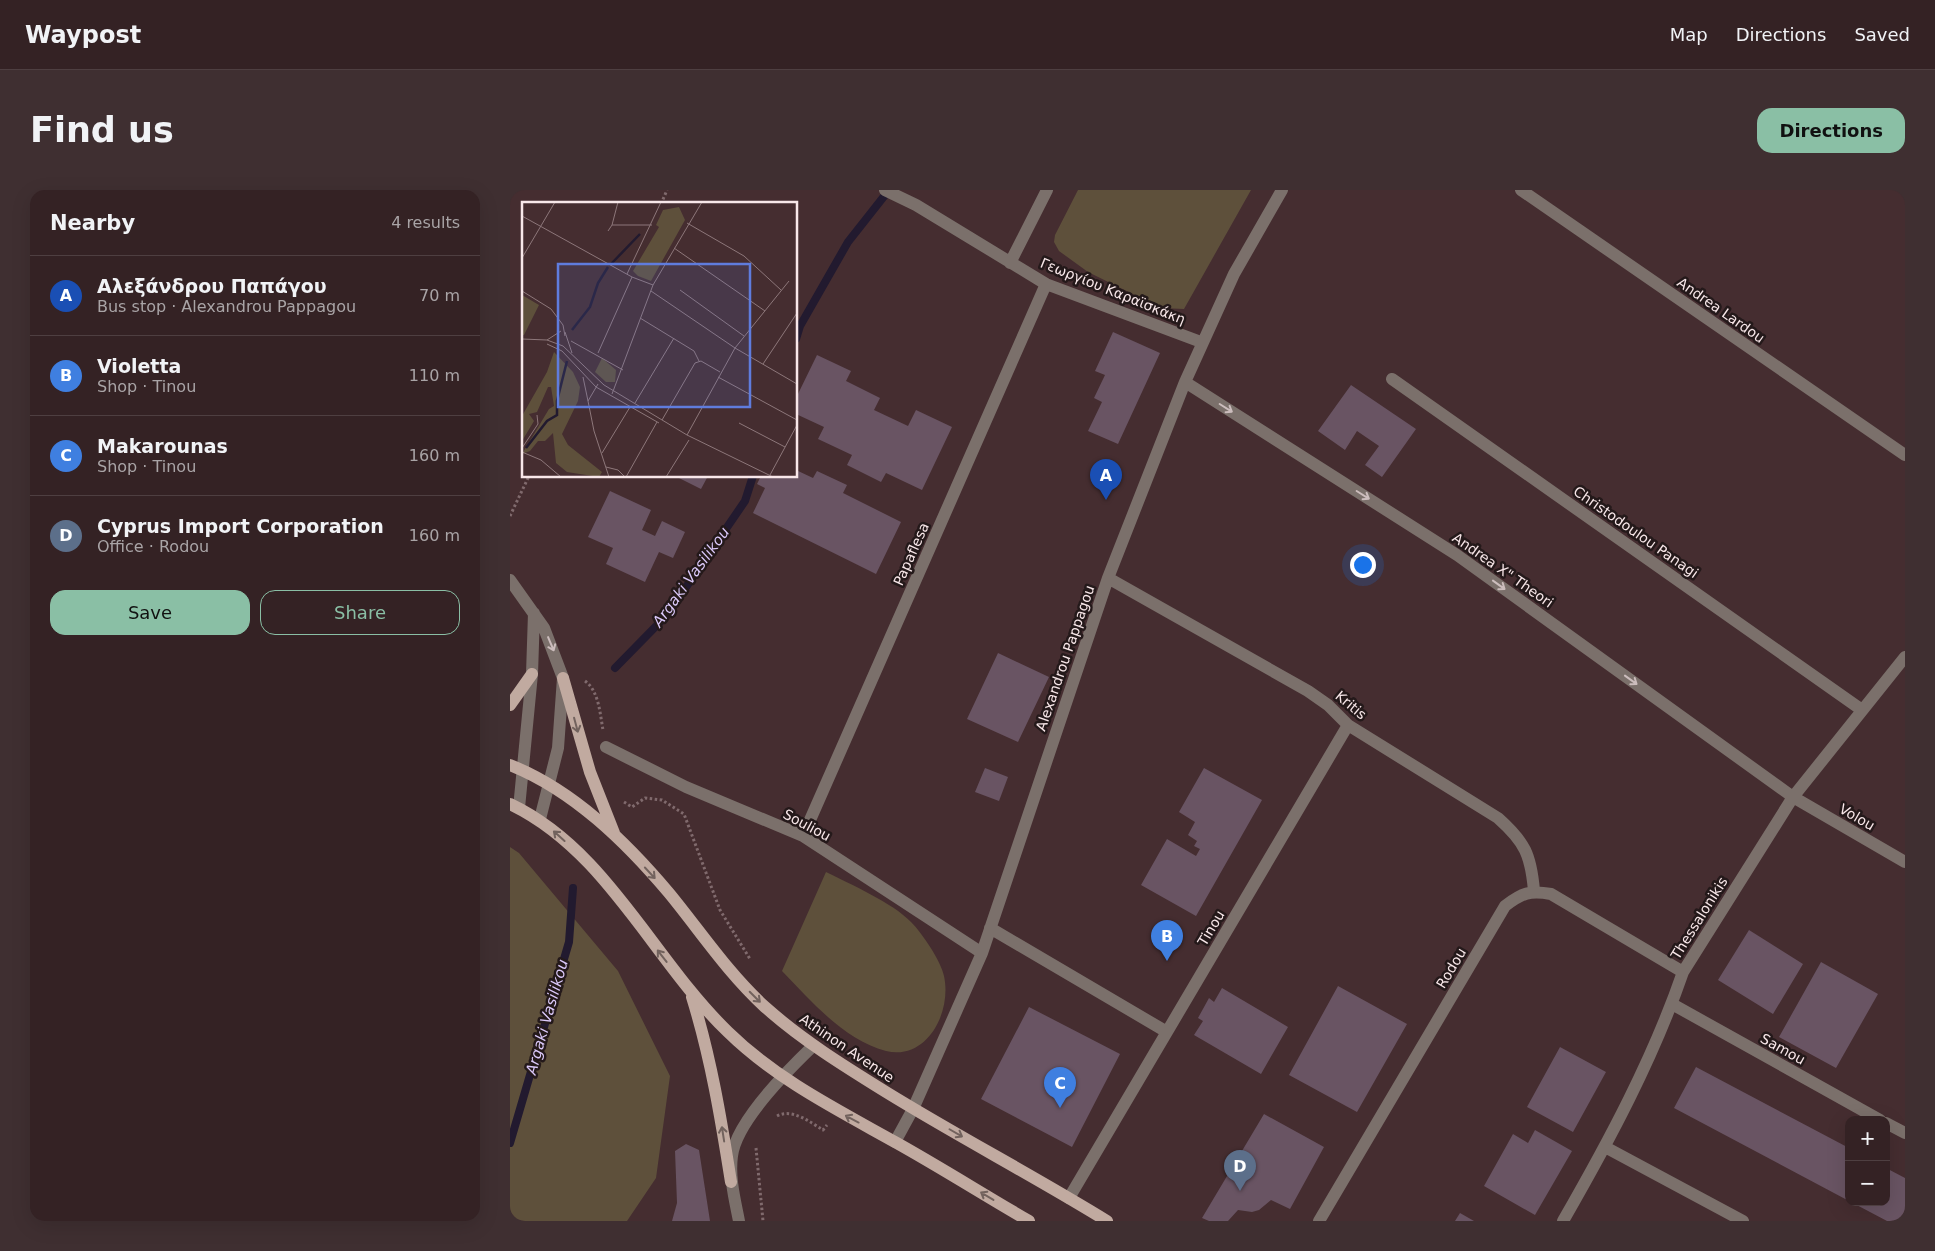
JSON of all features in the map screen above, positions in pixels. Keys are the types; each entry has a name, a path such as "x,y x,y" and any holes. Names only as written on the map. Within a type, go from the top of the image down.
{"main road":[{"path":"510,705 532,674"},
{"path":"564,678 590,772 616,838"},
{"name":"Athinon Avenue","path":"510,764 550,784 616,838 669,893 705,942 734,976 764,1006 813,1046 913,1109 1107,1221"},
{"path":"514,806 540,819 603,880 692,994 728,1033 783,1078 1029,1221"},
{"path":"692,994 715,1082 731,1182"}],"street":[{"name":"Γεωργίου Καραϊσκάκη","path":"885,190 916,205 1046,284 1201,342"},
{"path":"1010,263 1047,190"},
{"name":"Alexandrou Pappagou","path":"895,1142 913,1109 982,953 1108,578 1201,342 1234,274 1282,190"},
{"name":"Andrea Lardou","path":"1521,190 1905,455"},
{"name":"Papaflesa","path":"803,836 1046,284"},
{"name":"Christodoulou Panagi","path":"1392,379 1862,710"},
{"name":"Andrea X\" Theori","path":"1185,382 1458,555 1793,797"},
{"name":"Kritis","path":"1108,578 1308,691 1328,705 1348,725 1504,824 1517,834 1526,848 1532,871 1534,891"},
{"path":"510,580 534,613 551,644 564,678 558,748 540,819"},
{"path":"514,806 523,770 532,674 534,613"},
{"name":"Thessalonikis","path":"1563,1221 1605,1147 1672,1004 1683,972 1793,797 1905,657"},
{"name":"Tinou","path":"1069,1198 1348,725"},
{"name":"Souliou","path":"606,747 686,787 803,836 982,953"},
{"name":"Volou","path":"1793,797 1905,862"},
{"path":"1534,891 1551,894 1568,902 1683,972"},
{"name":"Rodou","path":"1319,1221 1505,906 1518,896 1534,891"},
{"path":"990,928 1167,1032"},
{"name":"Samou","path":"1672,1004 1873,1116"},
{"path":"738,1221 731,1182 732,1155 742,1130 783,1078 813,1046"},
{"path":"1890,1125 1905,1133"},
{"path":"1605,1147 1744,1221"}],"path":[{"path":"662,202 667,190"},
{"path":"510,516 528,478"}],"shaded area":[{"path":"1078,190 1251,190 1184,309 1161,308 1088,272 1059,251 1054,242 1055,235"},
{"path":"510,847 519,853 618,971 670,1076 656,1178 627,1221 510,1221"},
{"path":"826,872 871,894 903,915 920,933 939,963 944,976 945,990 940,1018 933,1031 913,1049 901,1052 886,1051 856,1038 829,1018 782,971"}],"building":[{"path":"1113,332 1160,353 1118,444 1088,431 1102,402 1094,398 1105,375 1095,371"},
{"path":"817,355 851,371 846,381 880,398 874,410 908,426 916,410 952,427 922,490 886,473 881,482 847,465 852,455 818,439 824,427 798,415 798,394"},
{"path":"1351,385 1416,429 1382,477 1365,465 1379,446 1357,431 1345,450 1318,431"},
{"path":"798,471 813,478 817,471 847,485 843,493 901,522 876,574 753,513 765,488 757,484 760,478 798,478"},
{"path":"679,478 707,478 701,489"},
{"path":"610,491 651,510 642,530 655,536 662,521 685,532 673,558 659,552 645,582 606,564 613,548 588,537"},
{"path":"998,653 1049,677 1018,742 967,719"},
{"path":"985,768 1008,777 999,801 975,792"},
{"path":"1204,768 1262,800 1196,916 1141,885 1167,839 1196,856 1200,849 1194,846 1197,841 1188,835 1195,822 1179,812"},
{"path":"1749,930 1803,964 1773,1014 1718,980"},
{"path":"1821,962 1878,994 1836,1068 1779,1037"},
{"path":"1338,986 1407,1024 1357,1112 1289,1075"},
{"path":"1222,988 1288,1027 1261,1074 1194,1035 1203,1021 1198,1018 1209,998 1214,1002"},
{"path":"1029,1007 1120,1054 1072,1147 981,1099"},
{"path":"1560,1047 1606,1072 1573,1132 1527,1107"},
{"path":"1696,1067 1845,1146 1845,1199 1674,1108"},
{"path":"1264,1114 1324,1147 1290,1209 1271,1200 1259,1210 1252,1212 1238,1210 1228,1221 1209,1221 1202,1218"},
{"path":"1535,1130 1572,1151 1535,1215 1484,1186 1513,1134 1528,1143"},
{"path":"686,1144 699,1150 710,1221 672,1221 677,1203 675,1151"},
{"path":"1890,1170 1905,1178 1905,1221 1887,1221 1859,1206 1890,1206"},
{"path":"1460,1213 1474,1221 1455,1221"}],"waterway":[{"name":"Argaki Vasilikou","path":"798,332 848,242 889,190"},
{"name":"Argaki Vasilikou","path":"615,668 667,615 745,501 752,478"},
{"name":"Argaki Vasilikou","path":"510,1143 569,942 573,888"}],"place":[{"name":"Αλεξάνδρου Παπάγου","path":"1106,500"},
{"name":"Violetta","path":"1167,961"},
{"name":"Makarounas","path":"1060,1108"},
{"name":"Cyprus Import Corporation","path":"1240,1191"}]}
